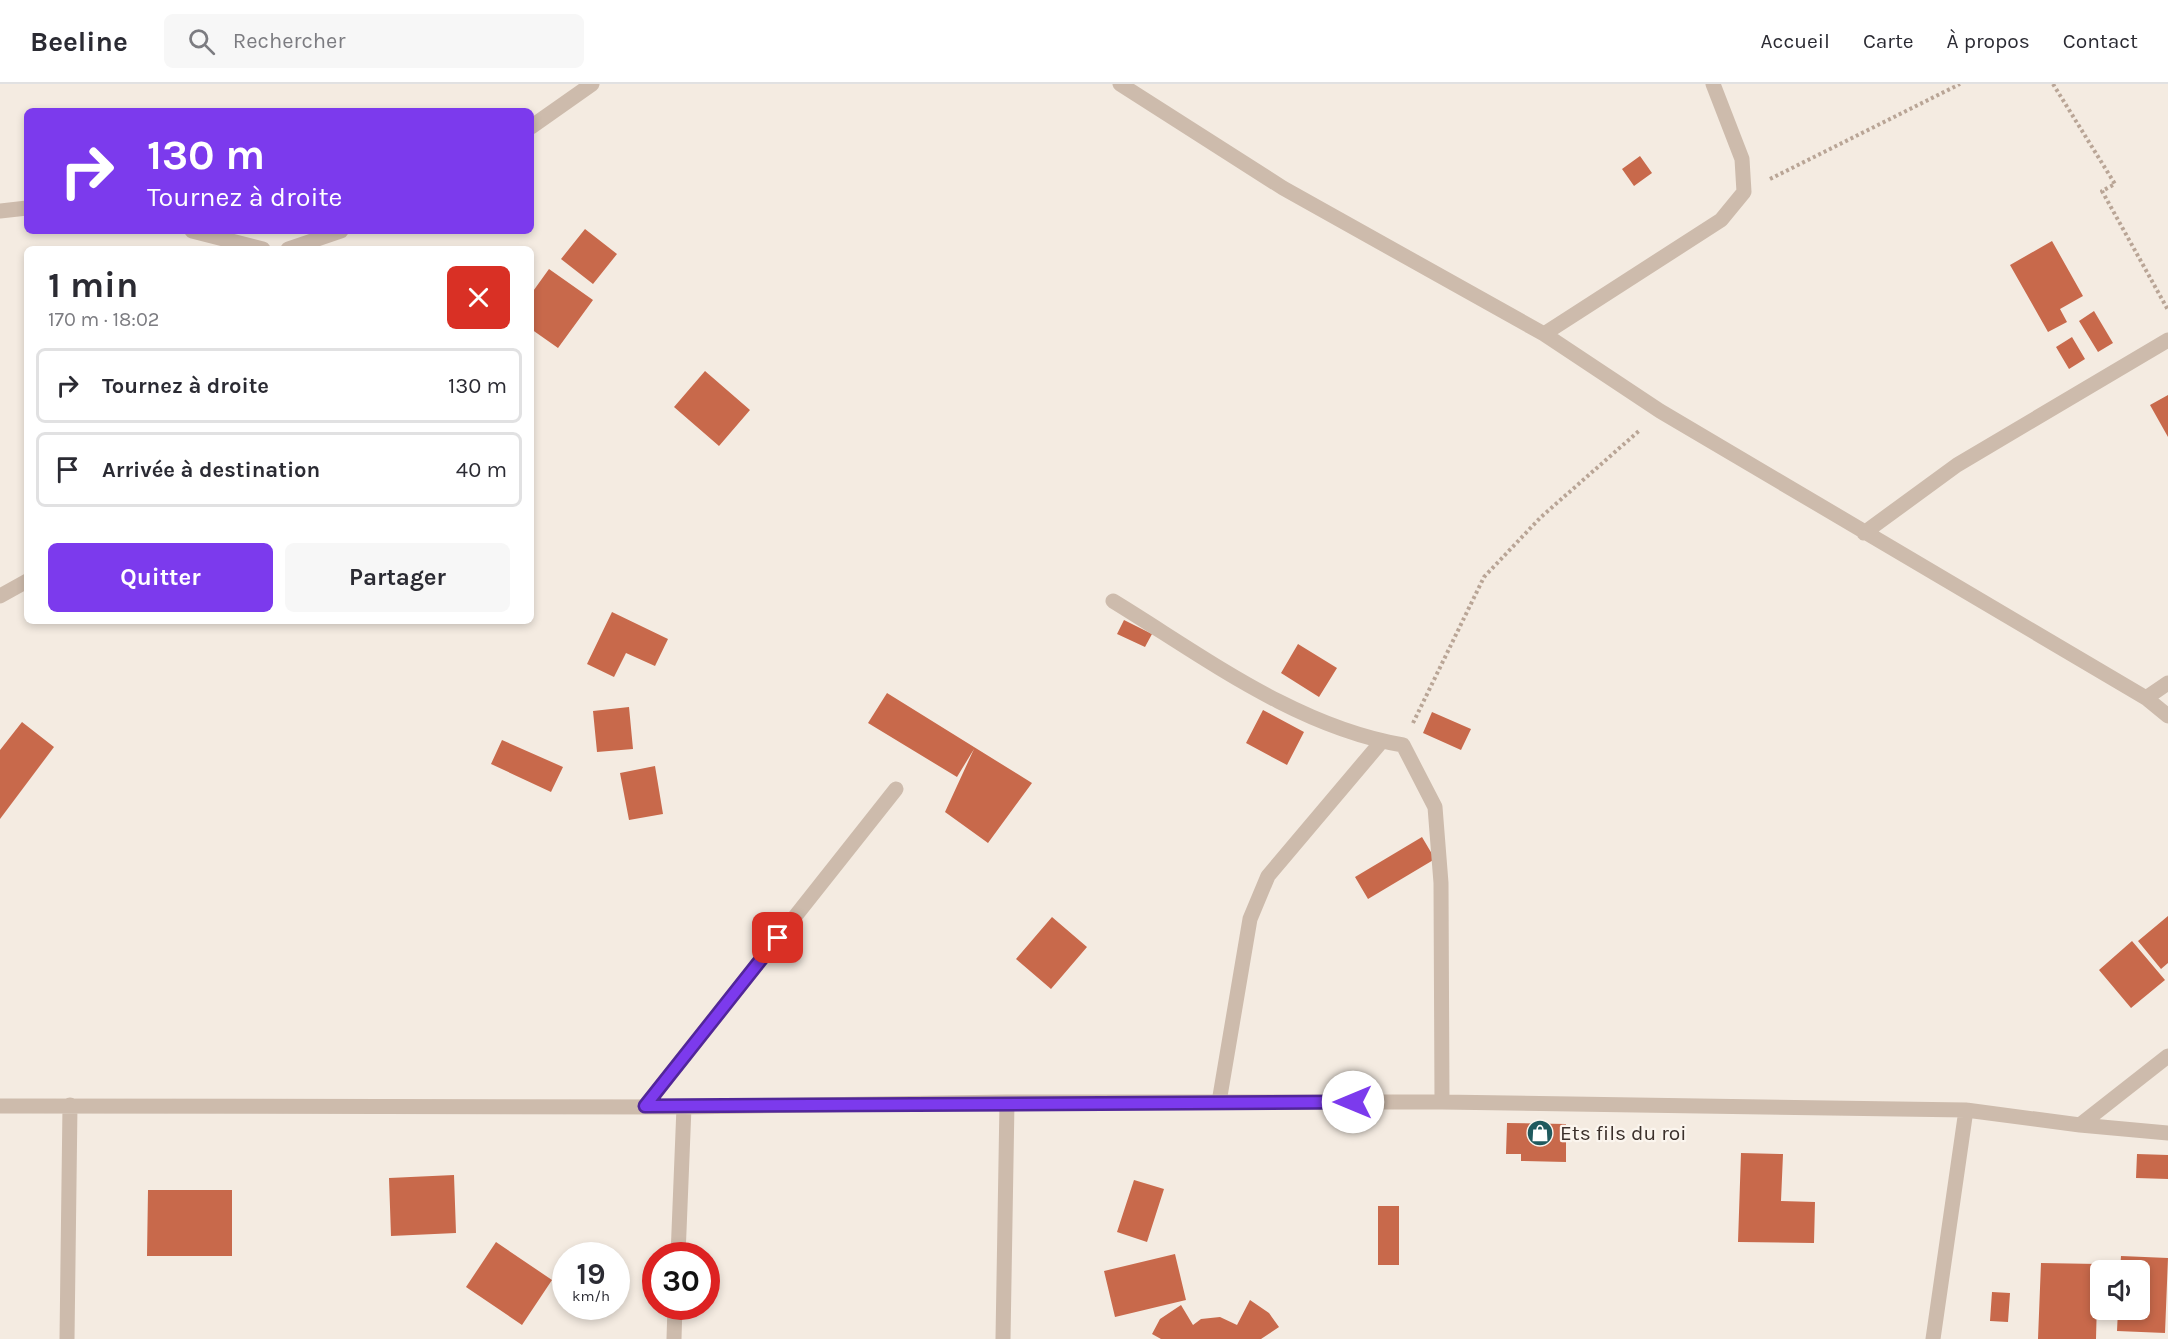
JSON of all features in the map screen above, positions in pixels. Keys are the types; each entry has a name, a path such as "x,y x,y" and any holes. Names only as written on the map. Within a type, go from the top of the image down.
{"street":[{"path":"534,125 592,84"},
{"path":"1120,84 1283,188 1544,334 1660,411 2146,698 2168,716"},
{"path":"1544,334 1721,220 1744,192 1742,159 1713,84"},
{"path":"0,211 24,208"},
{"path":"204,234 251,246"},
{"path":"297,246 332,234"},
{"path":"1864,533 1958,465 2168,340"},
{"path":"0,596 24,584"},
{"path":"1113,601 1232,674 1318,721 1382,741 1403,745 1435,807 1441,883 1442,1102"},
{"path":"2146,698 2168,683"},
{"path":"1219,1102 1250,919 1268,876 1382,741"},
{"path":"645,1106 896,789"},
{"path":"2080,1125 2168,1056"},
{"path":"1003,1339 1007,1102"},
{"path":"0,1106 684,1107 1007,1102 1442,1102 1966,1110 2080,1125 2168,1133"},
{"path":"67,1339 70,1105"},
{"path":"679,1242 684,1107"},
{"path":"1933,1339 1966,1110"},
{"path":"674,1339 675,1320"}],"path":[{"path":"1744,192 1960,84"},
{"path":"2053,84 2115,184 2102,191 2168,310"},
{"path":"1403,745 1484,577 1541,517 1660,411"}],"building":[{"path":"1640,156 1652,173 1634,186 1622,169"},
{"path":"585,229 617,254 593,284 561,259"},
{"path":"2052,241 2083,296 2060,309 2067,322 2048,332 2010,265"},
{"path":"549,269 593,300 558,348 534,331 534,290"},
{"path":"2094,311 2113,343 2098,352 2079,321"},
{"path":"2072,337 2085,359 2069,369 2056,347"},
{"path":"705,371 750,410 719,446 674,407"},
{"path":"2168,395 2168,437 2150,405"},
{"path":"612,612 668,639 655,666 626,653 614,677 587,664"},
{"path":"1124,620 1152,634 1145,647 1117,634"},
{"path":"1298,644 1337,668 1319,697 1281,673"},
{"path":"887,693 1032,783 988,843 945,812 974,749 957,777 868,723"},
{"path":"629,707 633,749 597,752 593,711"},
{"path":"1263,710 1304,732 1287,765 1246,743"},
{"path":"1432,712 1471,729 1461,750 1423,733"},
{"path":"22,722 54,747 0,819 0,750"},
{"path":"502,740 563,767 551,792 491,764"},
{"path":"655,766 663,814 629,820 620,773"},
{"path":"1422,837 1435,859 1368,899 1355,877"},
{"path":"2168,916 2168,963 2161,969 2138,941"},
{"path":"1052,917 1087,947 1051,989 1016,959"},
{"path":"2132,941 2165,980 2131,1008 2099,970"},
{"path":"1507,1123 1566,1124 1566,1162 1521,1161 1521,1154 1506,1154"},
{"path":"1741,1153 1783,1154 1781,1201 1815,1202 1814,1243 1738,1242"},
{"path":"2137,1154 2168,1155 2168,1179 2136,1178"},
{"path":"454,1175 456,1233 391,1236 389,1178"},
{"path":"1134,1180 1164,1189 1147,1242 1117,1232"},
{"path":"148,1190 232,1190 232,1256 147,1256"},
{"path":"1378,1206 1399,1206 1399,1265 1378,1265"},
{"path":"496,1242 552,1280 522,1325 466,1287"},
{"path":"1175,1254 1186,1300 1115,1317 1104,1271"},
{"path":"2121,1256 2168,1258 2165,1333 2117,1331 2118,1320 2150,1320 2150,1260 2121,1260"},
{"path":"2041,1263 2090,1264 2090,1320 2097,1320 2096,1339 2038,1339"},
{"path":"1992,1292 2010,1293 2008,1322 1990,1321"},
{"path":"1250,1300 1269,1313 1279,1327 1261,1339 1161,1339 1152,1334 1160,1319 1181,1305 1193,1325 1201,1319 1220,1317 1237,1325"}],"place":[{"name":"Ets fils du roi","path":"1540,1133"}],"route":[{"path":"778,938 645,1106 1007,1102 1353,1102"}]}
